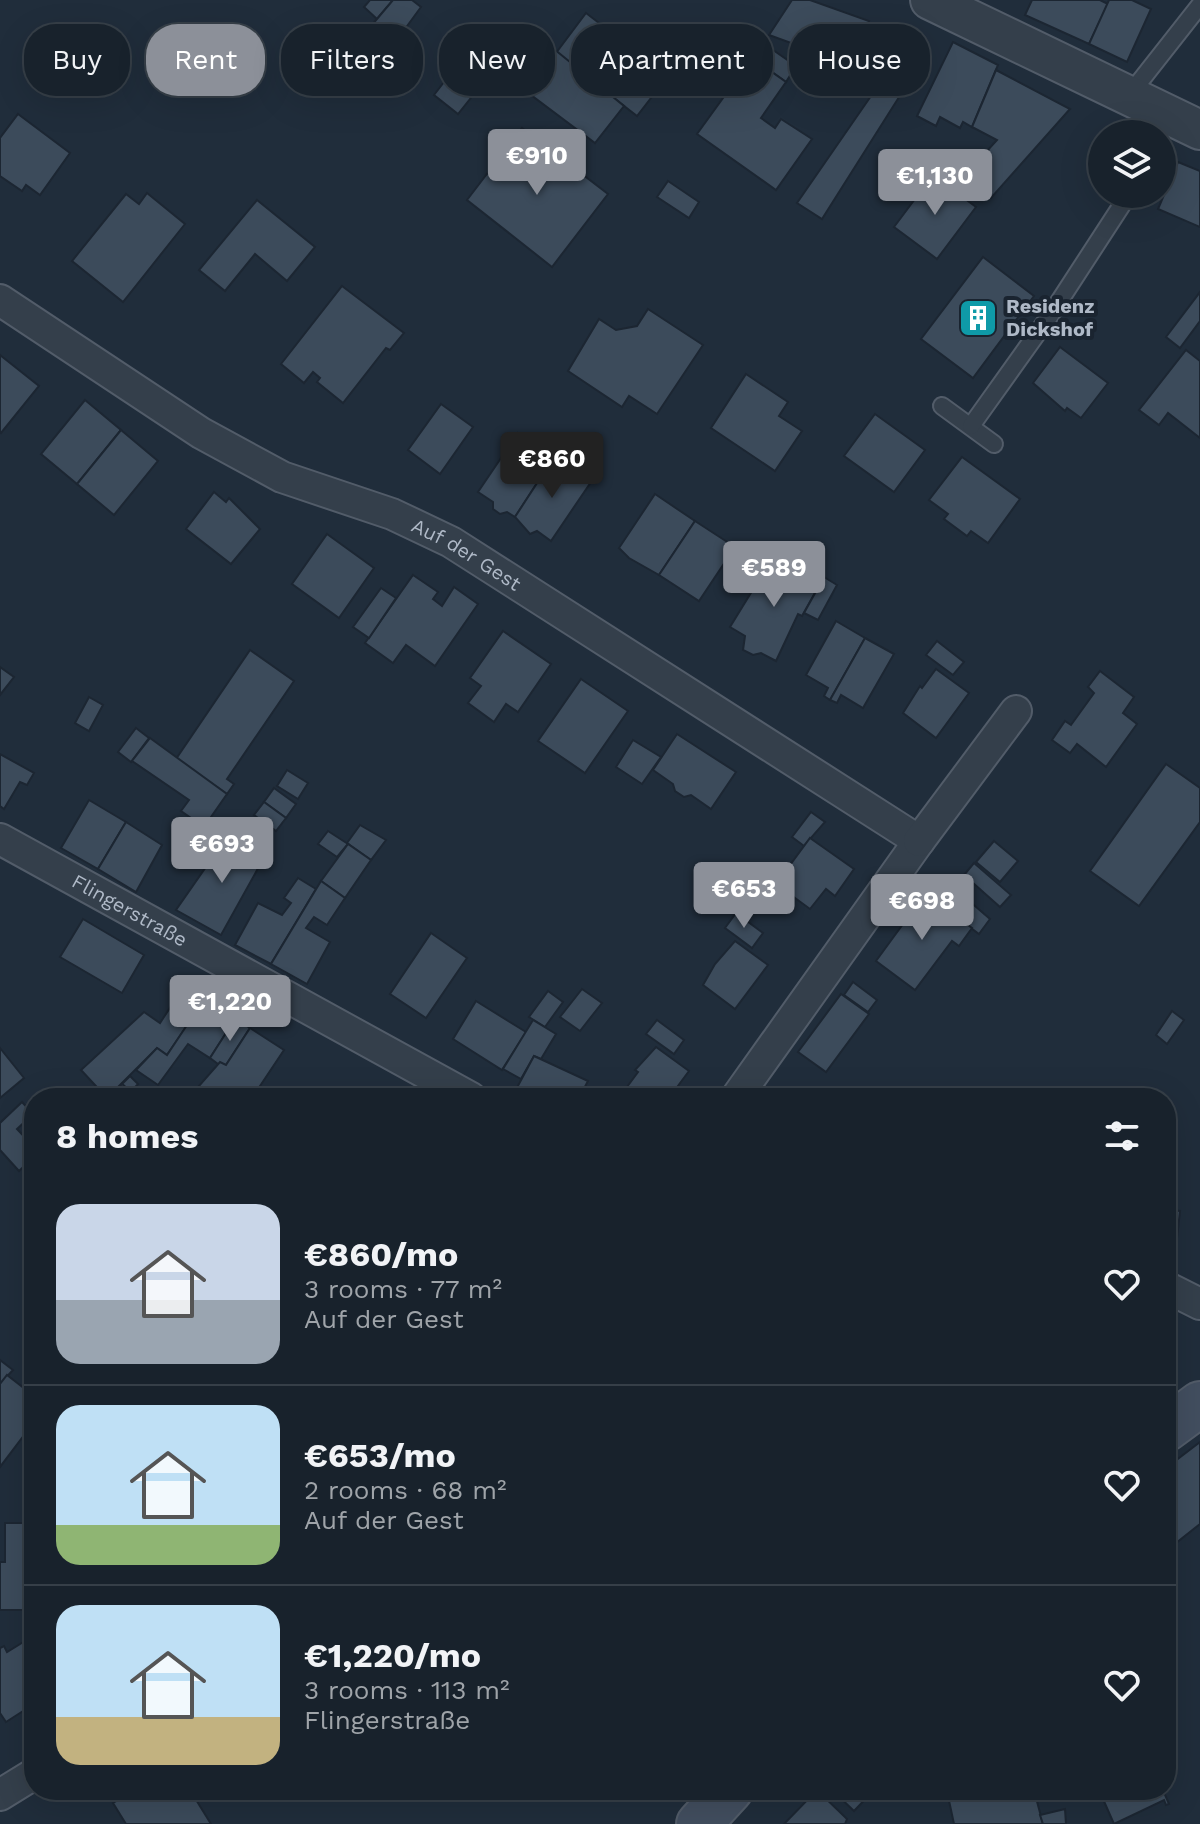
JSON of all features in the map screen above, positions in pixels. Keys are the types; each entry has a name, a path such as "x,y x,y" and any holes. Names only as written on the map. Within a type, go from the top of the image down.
{"main road":[{"path":"1176,1422 1200,1404"},
{"path":"699,1824 721,1800"}],"street":[{"path":"930,0 1130,94 1179,128"},
{"name":"Auf der Gest","path":"0,300 201,433 282,477 392,514 451,542 919,841"},
{"path":"743,1088 1016,711"},
{"name":"Flingerstraße","path":"0,839 453,1088"},
{"path":"1176,1292 1200,1304"},
{"path":"2,1791 24,1779"}],"lane":[{"path":"1130,94 1200,5"},
{"path":"971,426 1051,314 1120,208"},
{"path":"942,406 994,444"}],"building":[{"path":"370,0 393,0 377,19 364,7"},
{"path":"393,0 412,0 421,7 409,24 373,24"},
{"path":"792,0 810,0 869,21 868,24 789,24 789,42 773,36 773,29"},
{"path":"1032,0 1100,0 1108,4 1089,44 1025,15"},
{"path":"1109,0 1132,0 1151,9 1127,62 1089,44"},
{"path":"586,13 600,24 578,24"},
{"path":"571,33 571,65 556,53"},
{"path":"953,42 998,65 972,127 963,122 960,128 940,117 936,126 917,116 927,96 930,96 930,89"},
{"path":"555,50 571,63 571,96 612,96 624,106 595,143 532,96 555,96"},
{"path":"773,50 789,61 786,82 773,73"},
{"path":"996,70 1070,109 991,198 963,177 997,140 972,127"},
{"path":"773,73 786,82 761,118 775,128 781,119 812,139 776,190 697,134 724,96 773,96"},
{"path":"439,88 439,96 472,96 458,114 434,95"},
{"path":"611,96 652,96 637,116"},
{"path":"871,96 900,96 822,219 797,203"},
{"path":"18,114 70,153 40,195 26,185 22,191 0,176 0,138"},
{"path":"522,128 608,194 552,267 467,200"},
{"path":"1178,162 1200,171 1200,227 1158,209 1176,208"},
{"path":"933,175 976,207 937,259 894,227"},
{"path":"668,181 699,202 689,218 657,197"},
{"path":"147,193 185,224 123,302 72,261 126,194 139,204"},
{"path":"257,200 315,247 287,281 255,254 225,291 199,270"},
{"name":"Residenz Dickshof","path":"983,257 1034,296 973,378 921,339"},
{"path":"342,286 404,333 390,350 386,348 343,403 317,382 320,378 313,372 304,383 281,364"},
{"path":"1200,292 1200,321 1180,348 1166,337"},
{"path":"648,309 703,345 657,414 629,396 622,407 568,371 599,319 616,330 637,326"},
{"path":"1060,347 1108,383 1081,418 1067,408 1065,411 1033,383"},
{"path":"1186,350 1200,361 1200,438 1168,413 1159,425 1139,410"},
{"path":"0,355 39,386 1,433 0,432"},
{"path":"746,374 788,402 779,416 802,431 775,471 711,428"},
{"path":"85,400 121,430 77,484 41,454"},
{"path":"441,404 473,427 440,474 408,450"},
{"path":"875,414 925,450 894,492 844,456"},
{"path":"121,430 158,461 114,515 77,484"},
{"path":"518,433 554,457 515,517 507,512 500,514 493,509 493,502 478,492"},
{"path":"554,457 591,482 551,541 537,531 530,534 515,517"},
{"path":"962,457 1020,499 988,543 971,531 967,536 944,519 948,514 929,500"},
{"path":"214,492 226,502 229,498 260,529 231,564 186,529"},
{"path":"655,494 695,521 659,575 629,558 619,548"},
{"path":"695,521 735,547 699,601 659,575"},
{"path":"327,534 374,568 339,618 292,584"},
{"path":"773,557 820,584 802,616 798,614 776,661 761,653 753,655 743,650 745,636 730,627"},
{"path":"413,575 438,592 433,599 442,606 454,587 478,604 435,666 406,645 393,663 365,643"},
{"path":"824,577 837,585 818,620 804,613"},
{"path":"381,588 396,598 369,638 353,627"},
{"path":"836,621 865,638 830,700 824,696 828,688 806,675"},
{"path":"503,631 551,664 518,712 506,704 494,722 468,703 481,686 470,678"},
{"path":"865,638 894,654 863,708 841,695 837,703 830,700"},
{"path":"937,641 964,662 953,675 926,655"},
{"path":"250,650 294,681 227,779 234,784 227,794 176,759"},
{"path":"0,667 14,677 0,695"},
{"path":"936,669 969,693 936,738 903,713 920,686 922,688"},
{"path":"1100,671 1134,697 1123,713 1137,724 1106,767 1077,744 1070,753 1052,740 1065,721 1071,725 1094,693 1088,687"},
{"path":"581,679 628,711 585,773 538,741"},
{"path":"89,697 103,705 89,731 75,723"},
{"path":"136,728 149,738 131,762 118,752"},
{"path":"677,734 736,772 711,809 691,795 684,797 675,791 673,784 653,770"},
{"path":"150,738 227,794 204,827 181,811 189,800 132,761"},
{"path":"633,740 661,757 642,784 616,767"},
{"path":"0,754 34,773 27,785 20,782 4,809 0,806"},
{"path":"1166,764 1200,788 1200,822 1139,906 1090,871"},
{"path":"287,770 308,783 298,799 277,786"},
{"path":"274,788 296,804 286,818 264,802"},
{"path":"89,800 126,822 98,869 61,848"},
{"path":"264,802 286,818 276,831 254,815"},
{"path":"811,812 825,822 804,846 792,837"},
{"path":"126,822 162,845 136,892 98,869"},
{"path":"360,825 386,840 371,860 347,843"},
{"path":"328,831 348,844 337,857 318,844"},
{"path":"229,834 266,854 221,935 176,910"},
{"path":"810,838 854,869 835,896 826,889 810,909 776,884"},
{"path":"994,841 1018,861 1000,882 976,862"},
{"path":"348,844 371,860 345,898 321,881"},
{"path":"974,863 1011,895 1000,907 964,875"},
{"path":"298,878 316,889 271,964 235,945 258,903 282,915 291,903 284,898"},
{"path":"321,881 345,898 327,925 314,917 306,928 330,942 307,984 271,964"},
{"path":"960,893 990,919 979,934 947,910"},
{"path":"925,894 972,928 959,946 952,941 915,990 876,961"},
{"path":"736,913 763,933 752,948 725,928"},
{"path":"83,919 144,955 122,993 60,957"},
{"path":"431,933 467,958 426,1018 390,994"},
{"path":"735,941 768,965 735,1009 703,985 715,964"},
{"path":"853,982 877,1000 868,1012 844,995"},
{"path":"185,985 205,998 167,1055 157,1048 117,1088 98,1088 81,1070 144,1012 160,1023"},
{"path":"582,989 602,1003 580,1031 560,1017"},
{"path":"548,991 563,1002 545,1027 529,1017"},
{"path":"841,994 869,1014 826,1072 798,1052"},
{"path":"205,998 235,1019 210,1058 188,1044 158,1085 136,1070 157,1048 167,1055"},
{"path":"476,1001 526,1032 502,1070 453,1039"},
{"path":"1172,1011 1184,1020 1167,1044 1156,1035"},
{"path":"235,1019 250,1028 226,1065 218,1064 210,1058"},
{"path":"533,1020 556,1034 541,1059 534,1056 521,1079 503,1069"},
{"path":"657,1020 684,1040 674,1054 646,1034"},
{"path":"250,1028 284,1050 259,1088 198,1087 220,1062 226,1065"},
{"path":"656,1047 689,1071 676,1088 626,1088 638,1072 635,1070"},
{"path":"0,1048 24,1078 0,1098"},
{"path":"534,1056 588,1081 584,1088 517,1088"},
{"path":"130,1076 138,1084 134,1088 126,1088 122,1084"},
{"path":"22,1102 24,1104 24,1122 17,1129 24,1136 24,1166 19,1171 0,1150 0,1123"},
{"path":"1176,1211 1180,1211 1176,1247"},
{"path":"0,1360 13,1370 0,1384"},
{"path":"7,1375 24,1388 24,1435 0,1467 0,1384"},
{"path":"1200,1442 1200,1524 1176,1543 1176,1460"},
{"path":"5,1523 24,1523 24,1610 0,1610 0,1562 5,1562"},
{"path":"24,1642 24,1710 6,1722 0,1713 0,1648 4,1646 7,1652"},
{"path":"118,1800 196,1800 211,1824 126,1824 113,1803"},
{"path":"807,1800 827,1800 847,1819 845,1824 784,1824"},
{"path":"842,1800 864,1800 854,1811"},
{"path":"949,1800 1037,1800 1043,1824 954,1824"},
{"path":"1103,1800 1164,1800 1114,1824"},
{"path":"1065,1809 1066,1824 1043,1824 1040,1815"}],"place":[{"name":"Residenz Dickshof","path":"978,318"}]}
